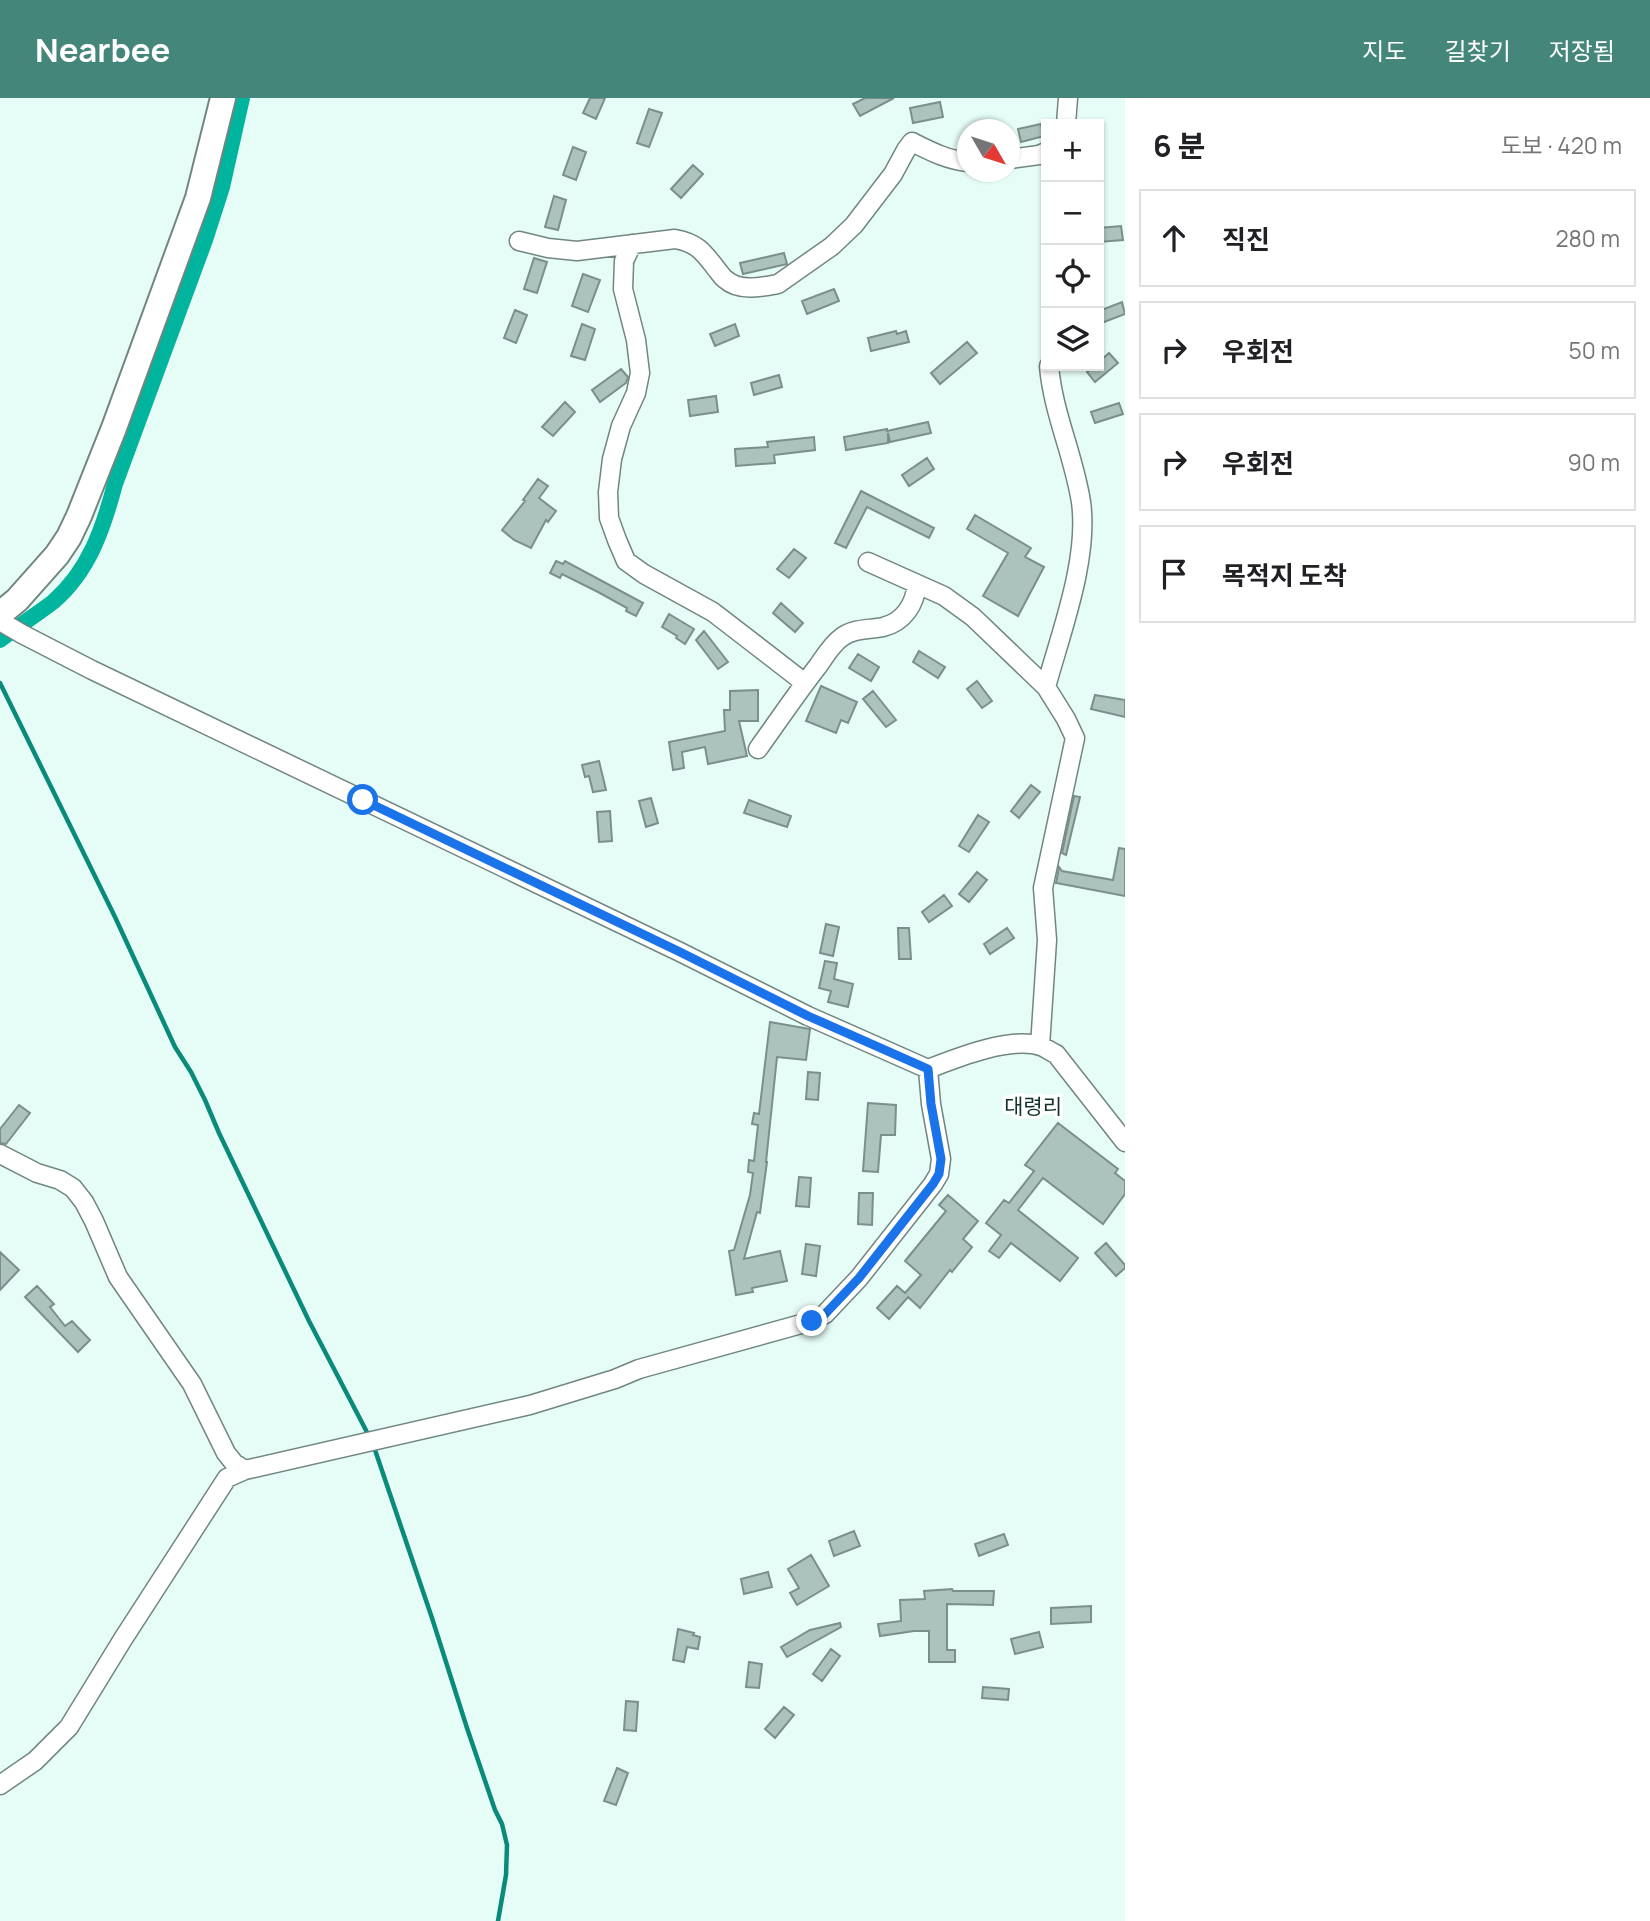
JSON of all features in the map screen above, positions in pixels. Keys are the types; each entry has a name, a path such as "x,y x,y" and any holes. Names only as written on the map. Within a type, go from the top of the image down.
{"street":[{"path":"223,98 198,198 79,516 57,555 1,619 22,634 293,767 808,1016 928,1069 988,1048 1021,1044 1040,1046 1056,1054 1125,1142"},
{"path":"1066,119 1068,98"},
{"path":"519,241 577,251 675,239 687,241 699,248 724,279 731,283 749,287 778,284 832,246 854,225 893,174 912,142 957,160"},
{"path":"1020,158 1041,154"},
{"path":"632,244 624,261 623,289 636,340 640,373 636,393 621,426 612,459 608,492 610,518 617,540 626,561 644,574 713,612 805,683"},
{"path":"1046,687 1074,584 1082,525 1081,503 1057,411 1050,371"},
{"path":"868,562 944,597 973,617 1046,687 1066,719 1074,738 1043,888 1047,940 1040,1046"},
{"path":"758,748 840,638 849,633 895,622 906,614 913,603 917,584"},
{"path":"0,1785 35,1761 69,1727 227,1478 245,1470 530,1405 639,1369 812,1321 825,1314 859,1278 939,1174 941,1159 928,1069"},
{"path":"1,1158 60,1180 73,1188 84,1202 118,1277 192,1384 226,1452 245,1470"}],"building":[{"path":"590,98 605,98 596,119 583,113"},
{"path":"865,98 894,98 860,116 853,104"},
{"path":"940,102 943,117 913,123 910,108"},
{"path":"649,109 662,113 649,147 637,143"},
{"path":"1041,124 1041,137 1021,142 1020,129"},
{"path":"573,147 586,152 576,180 563,175"},
{"path":"693,165 703,174 681,198 671,189"},
{"path":"554,196 566,200 558,230 545,227"},
{"path":"1121,226 1123,240 1104,242 1104,228"},
{"path":"784,253 787,264 743,274 740,263"},
{"path":"534,258 547,262 537,293 524,289"},
{"path":"583,274 600,280 588,312 572,306"},
{"path":"834,289 839,301 807,314 802,301"},
{"path":"1122,302 1125,314 1104,322 1104,309"},
{"path":"515,310 527,315 516,343 504,338"},
{"path":"582,324 595,329 585,360 571,356"},
{"path":"735,324 739,336 715,346 710,334"},
{"path":"896,331 897,334 906,331 909,342 871,351 868,338"},
{"path":"967,342 977,353 940,384 931,373"},
{"path":"1109,353 1118,363 1095,382 1087,372 1104,371 1104,358"},
{"path":"621,369 628,377 626,383 600,402 592,390"},
{"path":"779,375 782,387 754,395 751,383"},
{"path":"716,396 718,412 690,416 688,400"},
{"path":"565,402 575,412 553,436 542,427"},
{"path":"1119,403 1123,414 1095,423 1091,412"},
{"path":"928,422 931,433 890,442 888,433 888,443 846,450 844,437"},
{"path":"814,437 815,450 774,455 775,463 736,466 735,449 768,447 767,442"},
{"path":"927,458 934,469 909,486 902,475"},
{"path":"538,479 548,486 539,498 556,511 548,522 546,520 531,548 514,540 502,530"},
{"path":"861,491 934,528 929,538 867,507 846,548 835,543"},
{"path":"975,515 1031,548 1025,557 1044,567 1018,616 983,596 1008,553 967,529"},
{"path":"794,549 806,558 789,578 777,569"},
{"path":"556,561 563,564 565,561 643,603 636,616 626,611 627,608 562,574 560,578 550,573"},
{"path":"781,603 803,623 795,632 773,613"},
{"path":"669,614 694,629 685,644 662,627"},
{"path":"704,631 728,662 718,669 696,640"},
{"path":"919,651 945,667 938,678 913,662"},
{"path":"858,654 879,667 871,681 849,668"},
{"path":"977,681 992,701 982,708 967,689"},
{"path":"821,686 857,702 848,723 841,720 836,733 806,721"},
{"path":"758,690 758,721 739,721 747,756 708,764 705,747 682,752 684,768 673,770 669,742 725,731 724,710 730,710 730,691"},
{"path":"873,691 896,720 886,727 863,699"},
{"path":"1095,695 1125,700 1125,717 1091,709"},
{"path":"599,761 606,790 593,792 589,776 585,777 582,765"},
{"path":"1031,785 1040,792 1019,818 1011,811"},
{"path":"1074,796 1080,797 1066,855 1062,853"},
{"path":"651,798 658,823 646,827 639,801"},
{"path":"749,800 791,816 787,827 744,813"},
{"path":"610,811 612,841 599,842 597,812"},
{"path":"978,815 989,822 969,852 959,846"},
{"path":"1119,848 1125,849 1125,896 1056,883 1059,867 1062,871 1113,880"},
{"path":"977,872 987,880 969,902 959,894"},
{"path":"944,895 952,906 929,922 922,912"},
{"path":"826,924 839,927 833,956 820,953"},
{"path":"898,928 909,928 911,959 899,959"},
{"path":"1007,928 1014,938 990,954 984,944"},
{"path":"825,961 837,963 834,979 853,984 848,1007 828,1002 831,991 819,988"},
{"path":"770,1022 810,1029 806,1060 777,1057 760,1213 757,1212 744,1259 780,1251 787,1281 752,1288 753,1292 736,1295 729,1251 734,1250 750,1195 753,1173 748,1172 749,1160 754,1161 758,1125 752,1124 754,1113 759,1114"},
{"path":"808,1072 820,1073 818,1100 806,1099"},
{"path":"868,1103 896,1105 895,1135 881,1135 878,1172 863,1171"},
{"path":"19,1105 30,1113 6,1144 0,1143 0,1129"},
{"path":"1058,1123 1118,1169 1115,1173 1125,1181 1125,1194 1103,1224 1043,1178 1018,1210 1078,1258 1060,1281 1011,1243 999,1258 989,1251 1001,1235 986,1223 1004,1200 1009,1203 1034,1171 1025,1165"},
{"path":"799,1177 811,1178 809,1207 796,1206"},
{"path":"859,1193 873,1193 872,1225 858,1224"},
{"path":"948,1195 978,1221 963,1239 972,1247 920,1308 908,1297 889,1319 877,1308 897,1286 905,1293 921,1275 905,1261 946,1211 939,1205"},
{"path":"1106,1243 1125,1265 1116,1276 1095,1253"},
{"path":"806,1244 820,1246 816,1276 802,1274"},
{"path":"0,1252 19,1270 0,1290"},
{"path":"37,1286 54,1304 50,1307 65,1326 72,1321 90,1340 78,1352 25,1297"},
{"path":"854,1531 860,1546 834,1556 829,1541"},
{"path":"1004,1534 1008,1545 979,1556 975,1544"},
{"path":"811,1555 829,1586 797,1605 790,1593 799,1588 788,1569"},
{"path":"768,1572 772,1587 744,1594 741,1579"},
{"path":"924,1591 994,1591 993,1605 947,1604 947,1650 955,1650 955,1662 929,1662 929,1631 880,1636 878,1624 901,1621 900,1600 925,1599"},
{"path":"1091,1606 1091,1622 1051,1624 1051,1608"},
{"path":"840,1623 841,1627 787,1657 781,1647 810,1630"},
{"path":"678,1629 700,1637 698,1649 687,1647 684,1662 673,1660"},
{"path":"1039,1632 1043,1647 1015,1654 1011,1639"},
{"path":"831,1649 840,1656 822,1681 813,1674"},
{"path":"749,1662 762,1664 759,1688 746,1687"},
{"path":"983,1687 1009,1689 1008,1700 982,1698"},
{"path":"626,1701 638,1702 636,1731 624,1730"},
{"path":"784,1707 794,1715 775,1738 765,1729"},
{"path":"617,1768 628,1773 616,1805 604,1801"}],"waterway":[{"path":"0,640 66,590 93,548 205,240 222,187 242,98"},
{"path":"0,683 115,917 175,1047 205,1100 309,1321 369,1436"},
{"path":"374,1447 467,1728 502,1824 507,1845 506,1875 498,1921"}],"district":[{"name":"대령리","path":"1033,1107"}],"route":[{"path":"363,800 808,1016 928,1069 941,1159 939,1174 859,1278 825,1314 812,1321"}]}
